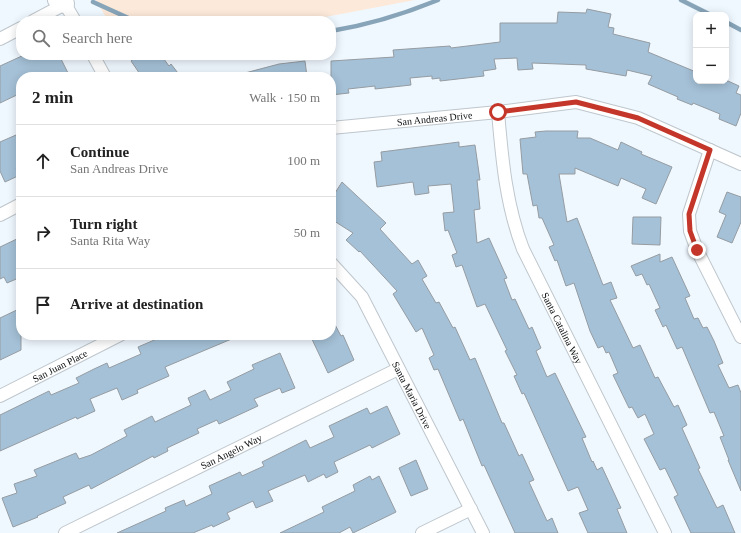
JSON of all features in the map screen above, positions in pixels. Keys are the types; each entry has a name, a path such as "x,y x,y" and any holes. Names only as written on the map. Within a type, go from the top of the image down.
{"street":[{"path":"40,16 62,1 71,16"},
{"path":"0,39 16,31"},
{"path":"96,60 102,72"},
{"name":"San Andreas Drive","path":"336,128 498,112 576,102 638,118 741,164"},
{"name":"Santa Catalina Way","path":"498,112 505,186 513,224 520,243 665,533"},
{"path":"710,150 689,214 690,231 697,250 741,337"},
{"path":"0,215 16,207"},
{"name":"Santa Maria Drive","path":"336,268 362,297 483,533"},
{"name":"San Juan Place","path":"0,396 110,340"},
{"name":"San Angelo Way","path":"65,533 398,369"},
{"path":"422,533 471,508"}],"shaded area":[{"path":"96,0 415,0 330,16 105,16"}],"building":[{"path":"587,9 611,14 608,27 614,28 613,34 650,43 648,52 693,71 693,84 729,84 729,81 739,86 736,93 741,95 741,113 736,126 719,119 720,114 693,103 692,105 677,99 678,97 648,84 652,76 627,70 626,76 586,69 586,65 532,63 533,69 518,70 517,58 494,59 496,69 483,71 484,76 440,81 440,78 432,79 432,76 410,78 411,85 375,89 375,86 348,89 349,93 336,94 336,72 331,72 331,61 394,57 393,50 450,46 451,48 500,42 500,23 557,23 558,12 586,13"},
{"path":"16,59 16,60 62,60 68,72 16,72 16,95 0,103 0,66"},
{"path":"165,60 169,66 171,64 177,72 139,72 131,61"},
{"path":"305,61 306,72 249,72 279,64"},
{"path":"578,131 577,138 590,138 618,150 621,142 642,152 641,154 672,167 656,204 642,198 646,189 621,178 618,186 575,168 575,174 559,174 567,222 577,218 603,285 611,282 617,298 610,300 633,348 640,345 655,378 658,377 674,407 678,405 687,425 682,428 700,468 698,469 717,508 723,505 735,533 691,533 674,497 678,495 665,468 660,470 644,439 654,434 645,414 638,418 632,407 629,408 613,375 618,373 609,352 606,353 603,346 598,348 590,331 574,283 566,286 557,260 555,261 549,247 554,245 542,218 539,218 537,205 533,206 527,174 523,174 520,139 536,137 535,132"},
{"path":"16,135 16,177 5,182 0,171 0,142"},
{"path":"459,142 459,147 475,145 480,180 477,180 480,209 474,210 477,243 489,238 507,278 504,279 512,300 515,299 529,329 532,327 541,348 536,351 547,377 555,373 586,437 582,438 592,462 593,461 597,470 602,467 621,508 617,509 627,533 588,533 579,513 588,510 578,487 568,491 524,393 522,394 514,376 517,375 505,351 507,350 485,304 477,307 462,265 456,267 452,255 457,253 448,230 445,231 443,213 454,212 451,184 428,186 429,193 415,195 413,182 377,187 374,162 382,161 381,152"},
{"path":"342,182 386,223 380,229 412,264 418,260 427,276 422,279 436,303 439,302 453,328 455,327 470,360 475,358 502,423 504,423 519,456 522,454 534,480 529,482 547,521 552,518 558,533 515,533 484,465 482,466 463,419 460,421 438,369 434,370 429,358 434,355 422,328 416,332 393,294 397,291 360,251 359,252 346,240 353,233 336,222 336,191"},
{"path":"727,192 741,197 741,222 732,243 717,237 726,215 719,212"},
{"path":"633,217 661,217 660,245 632,244"},
{"path":"16,239 16,279 7,283 4,277 0,279 0,247"},
{"path":"660,254 660,262 672,257 690,296 685,298 694,319 698,318 703,328 707,327 714,341 723,363 718,365 729,388 738,385 741,393 741,491 720,437 724,436 714,412 710,413 682,347 677,349 666,325 663,327 655,310 660,308 649,284 647,285 642,274 636,276 631,266"},
{"path":"16,310 16,340 21,340 21,350 0,360 0,318"},
{"path":"336,326 341,336 343,335 354,360 328,373 312,340 336,340"},
{"path":"154,340 229,340 165,367 169,376 137,390 138,393 122,400 117,388 90,399 95,411 77,419 76,417 0,451 0,415 49,391 51,395 79,383 76,378 107,363 109,368 141,354 138,347"},
{"path":"280,353 295,388 282,393 280,388 254,399 258,406 219,424 217,420 197,429 199,433 167,448 168,451 154,458 153,456 91,489 89,485 63,497 66,503 37,516 38,517 13,527 2,498 17,493 14,484 37,476 34,470 76,453 79,459 91,455 127,436 124,430 152,416 155,422 191,405 188,398 205,390 210,400 231,390 227,382 254,369 252,365"},
{"path":"387,406 400,434 372,448 370,445 334,462 338,472 326,478 324,474 308,482 305,475 268,491 273,501 256,508 253,501 227,513 230,519 213,527 212,525 193,533 117,533 166,511 165,508 184,500 186,506 212,494 209,486 240,472 242,476 264,466 262,462 306,440 310,448 334,437 329,426 367,408 370,414"},
{"path":"416,460 428,489 411,496 399,468"},
{"path":"370,476 372,480 379,476 396,512 353,533 350,527 339,533 280,533 324,512 322,507 355,491 353,485"}],"waterway":[{"path":"336,30 359,26 412,10 438,0"},
{"path":"681,0 705,12"},
{"path":"93,2 124,16"},
{"path":"729,24 741,30"}],"route":[{"path":"498,112 576,102 638,118 710,150 689,214 690,231 697,250"}]}
